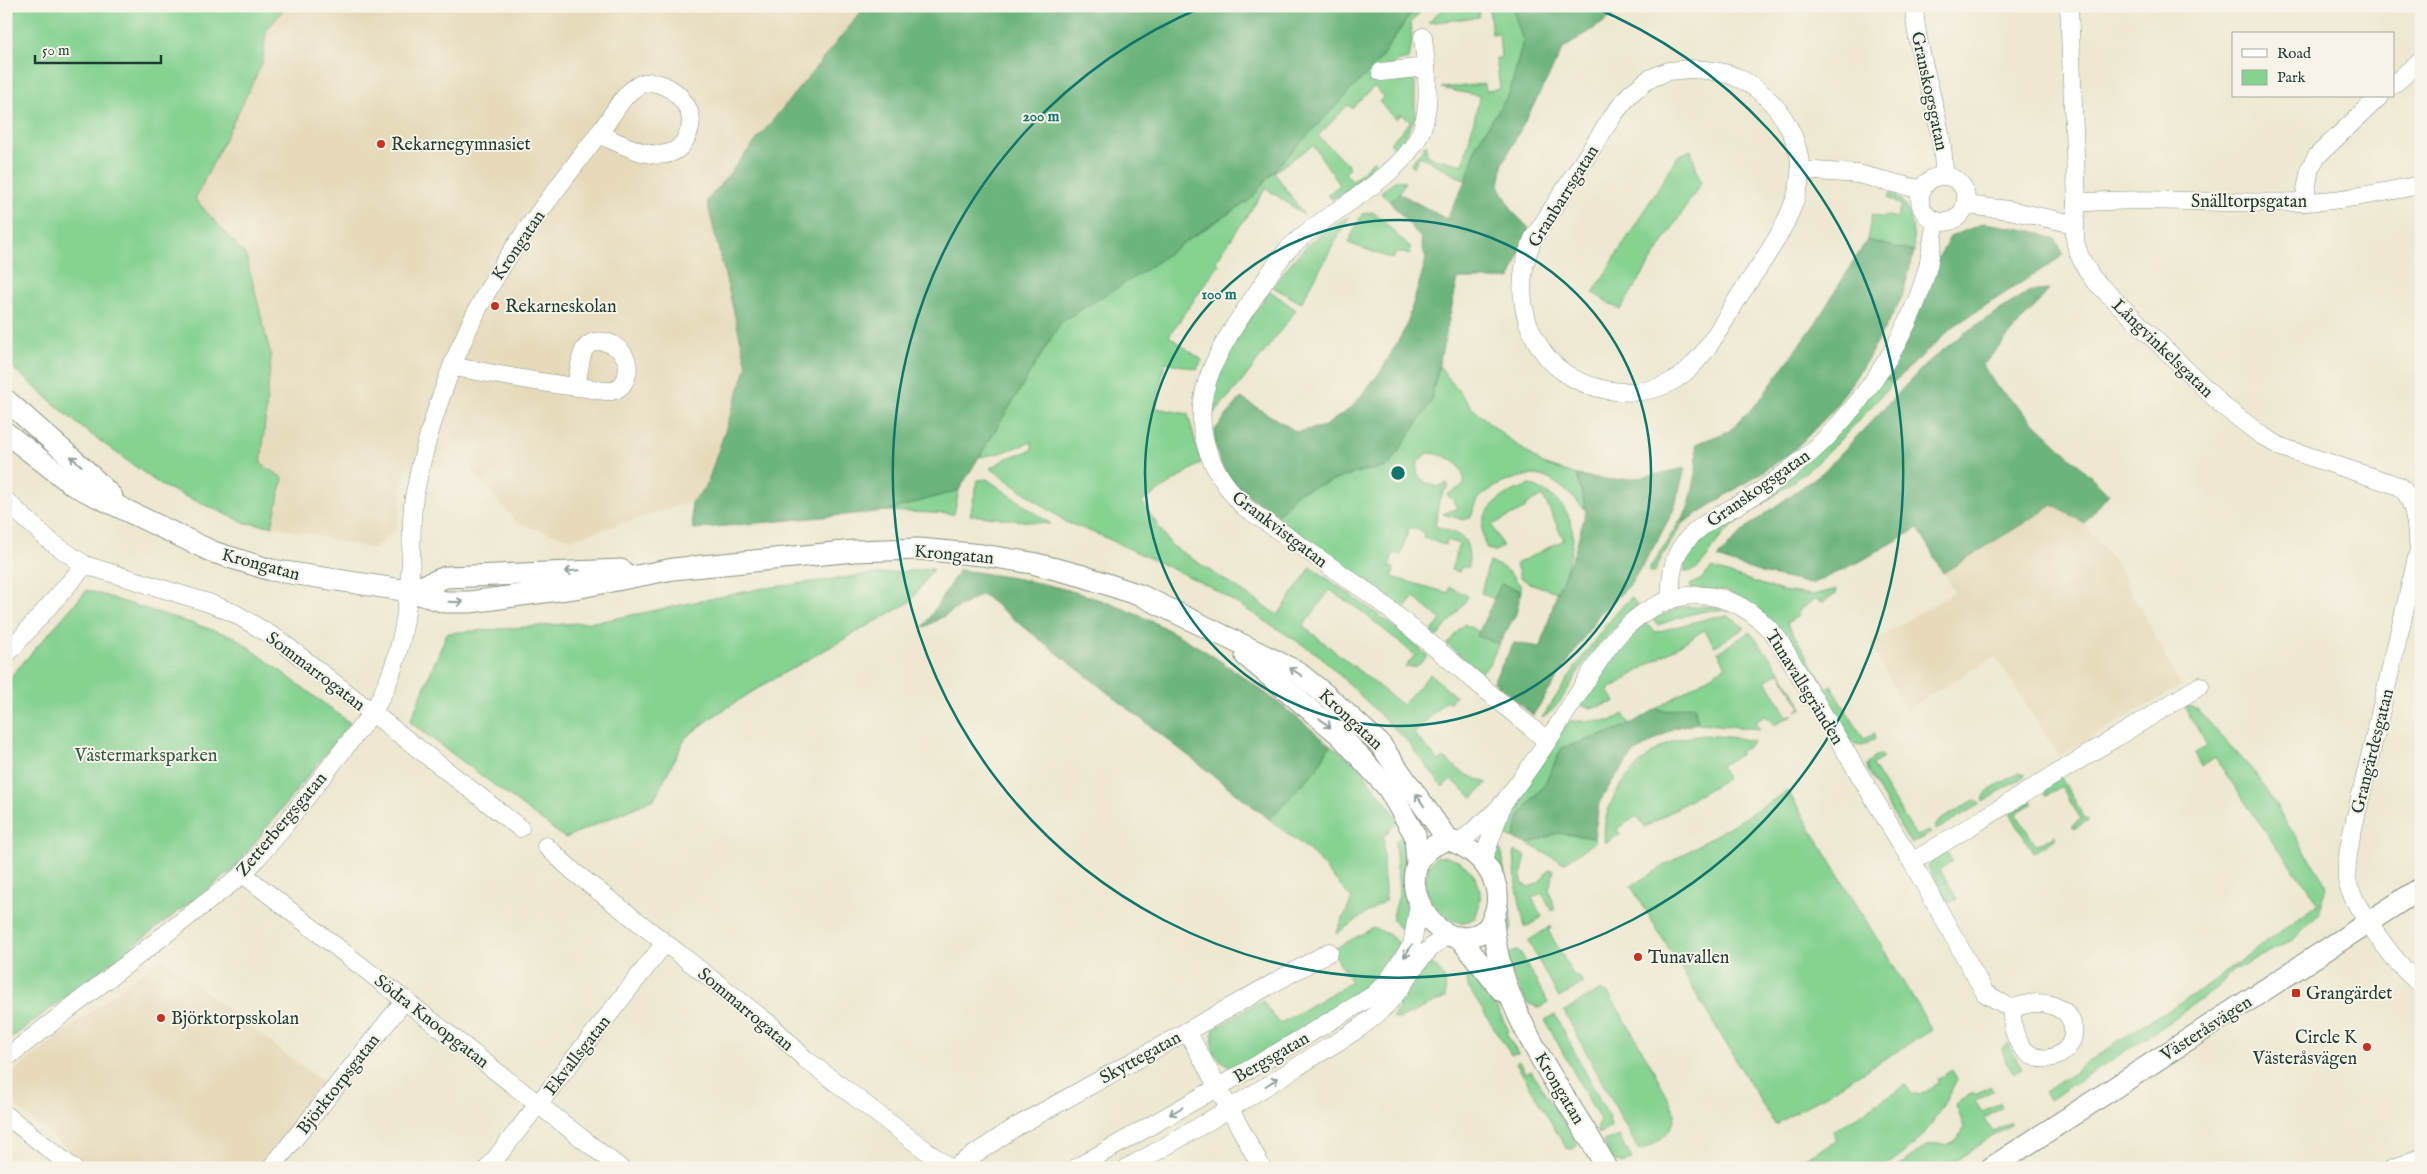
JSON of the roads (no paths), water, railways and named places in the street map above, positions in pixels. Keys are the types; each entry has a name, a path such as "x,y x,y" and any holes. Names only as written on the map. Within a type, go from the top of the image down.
{"street":[{"name":"Granskogsgatan","path":"1914,6 1923,61 1944,153 1944,175"},
{"name":"Långvinkelsgatan","path":"2069,6 2077,203 2073,235 2083,264 2094,279 2240,420 2281,447 2389,482 2406,491 2411,502 2420,549 2414,577"},
{"name":"Grankvistgatan","path":"1423,38 1428,92 1426,114 1418,137 1407,155 1393,170 1296,241 1235,324 1218,352 1208,376 1202,400 1205,443 1214,468 1227,488 1243,506 1373,596 1546,740"},
{"path":"2394,84 2421,60"},
{"path":"1381,72 1426,67"},
{"name":"Granbarrsgatan","path":"1714,70 1738,78 1755,88 1779,112 1790,129 1802,170 1793,205 1778,235 1698,361 1666,384 1632,391 1598,388 1579,381 1561,370 1546,357 1533,339 1522,298 1522,277 1530,247 1614,114 1630,94 1649,79 1668,71 1714,70"},
{"name":"Krongatan","path":"409,591 414,499 427,438 474,314 518,241 598,134 632,89 642,83 655,83 680,96 688,107 691,122 688,136 671,153 660,156 650,155 598,134"},
{"path":"2304,202 2310,168 2317,156 2378,98"},
{"path":"1802,170 1858,174 1922,190"},
{"path":"1944,175 1954,178 1962,185 1966,195 1966,206 1962,214 1954,220 1936,221 1929,218 1920,205 1922,190 1927,182 1934,177 1944,175"},
{"name":"Snälltorpsgatan","path":"2077,203 2125,200 2304,202 2338,200 2421,185"},
{"path":"1966,206 2009,210 2074,224"},
{"name":"Granskogsgatan","path":"1670,600 1672,570 1680,549 1693,534 1755,495 1807,456 1840,423 1866,391 1896,343 1921,288 1936,221"},
{"path":"454,367 576,387"},
{"name":"Krongatan","path":"6,400 83,468 123,508"},
{"name":"Krongatan","path":"6,433 73,484 171,534 213,552 271,570 409,591 446,577 529,575 577,570 673,569 854,550 919,549 982,555 1032,563 1083,576 1134,593 1296,671 1355,720 1380,744 1454,842"},
{"name":"Sommarrogatan","path":"6,501 51,542 85,565 234,613 279,640 520,828"},
{"path":"6,655 85,565"},
{"name":"Grangärdesgatan","path":"2414,577 2353,828 2347,866 2347,882 2355,901 2403,970 2421,983"},
{"name":"Zetterbergsgatan","path":"6,1058 243,874 276,836 372,713 384,693 402,646 409,591"},
{"name":"Tunavallsgränden","path":"1483,860 1503,803 1605,651 1620,634 1641,617 1670,600 1689,596 1710,596 1730,601 1743,607 1766,624 1778,639 1912,862 1986,993 2012,1009"},
{"name":"Krongatan","path":"1221,635 1340,735 1378,776 1411,825 1418,848 1417,864"},
{"path":"1912,862 2200,686"},
{"name":"Tunavallsgränden","path":"1454,842 1503,803"},
{"path":"1454,842 1483,860 1492,874 1495,886 1496,906 1487,928 1478,934 1468,937 1454,935 1437,926 1418,904 1415,879 1417,864 1423,852 1435,844 1454,842"},
{"name":"Sommarrogatan","path":"546,846 574,872 772,1026 805,1059 949,1168"},
{"name":"Södra Knoopgatan","path":"243,874 620,1168"},
{"name":"Västeråsvägen","path":"1991,1168 2421,888"},
{"name":"Bergsgatan","path":"1076,1168 1218,1088 1372,996 1387,982 1412,946 1418,904"},
{"name":"Krongatan","path":"1493,917 1496,953 1514,1007"},
{"name":"Krongatan","path":"1454,935 1481,962 1514,1007 1607,1168"},
{"name":"Bergsgatan","path":"1127,1168 1231,1108 1380,1012 1409,977 1424,953 1454,935"},
{"name":"Ekvallsgatan","path":"488,1168 665,943"},
{"name":"Skyttegatan","path":"954,1168 1014,1128 1330,952"},
{"name":"Björktorpsgatan","path":"271,1168 405,1000"},
{"path":"1187,1031 1231,1108 1262,1168"},
{"path":"6,1115 73,1168"},
{"path":"2393,1168 2421,1158"}],"place":[{"name":"Rekarnegymnasiet","path":"381,144"},
{"name":"Rekarneskolan","path":"495,306"},
{"name":"Tunavallen","path":"1638,957"},
{"name":"Grangärdet","path":"2296,993"},
{"name":"Björktorpsskolan","path":"161,1018"},
{"name":"Circle K Västeråsvägen","path":"2367,1047"}],"park label":[{"name":"Västermarksparken","path":"146,755"}]}
